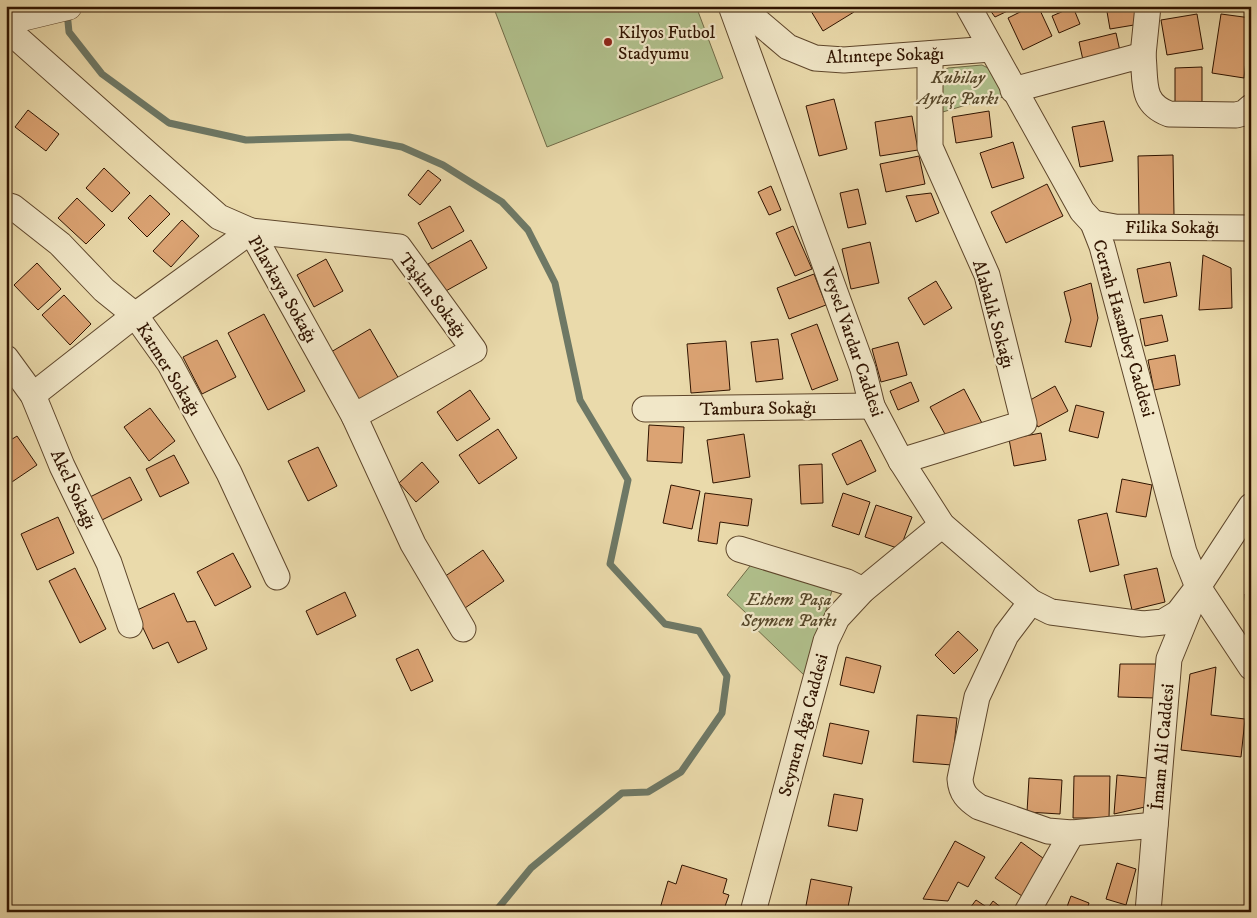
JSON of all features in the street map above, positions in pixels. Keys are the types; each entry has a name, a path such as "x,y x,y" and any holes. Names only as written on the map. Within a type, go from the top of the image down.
{"street":[{"path":"10,16 68,6"},
{"name":"Altıntepe Sokağı","path":"733,6 755,19 788,48 815,58 844,60 991,50"},
{"name":"Veysel Vardar Caddesi","path":"733,6 863,369 872,406 901,461 942,525 1031,602 1051,612 1143,624 1163,622 1178,613 1198,588"},
{"name":"Cerrah Hasanbey Caddesi","path":"968,6 1013,90 1082,210 1093,223 1102,246 1184,552 1198,588 1238,652 1251,667"},
{"path":"1148,6 1143,55 1147,93 1151,104 1169,114 1236,115 1244,113 1251,107"},
{"name":"Pilavkaya Sokağı","path":"10,16 219,217 251,231 354,416 413,544 464,629"},
{"name":"Alabalık Sokağı","path":"901,461 1024,423 986,275 930,147 930,54"},
{"path":"1013,90 1143,55"},
{"name":"Katmer Sokağı","path":"6,205 13,207 60,244 104,290 135,315 170,364 224,465 277,577"},
{"name":"Filika Sokağı","path":"1093,223 1115,227 1251,228"},
{"path":"33,395 135,315 251,231"},
{"name":"Taşkın Sokağı","path":"251,231 399,247 474,350 354,416"},
{"name":"Akel Sokağı","path":"6,358 33,395 62,466 108,563 130,626"},
{"name":"Tambura Sokağı","path":"645,409 872,406"},
{"path":"1198,588 1251,506"},
{"name":"Seymen Ağa Caddesi","path":"758,911 826,641 837,618 863,590 942,525"},
{"path":"739,549 847,582 863,590"},
{"name":"İmam Ali Caddesi","path":"1148,912 1169,658 1198,588"},
{"path":"1031,602 1006,635 977,697 960,779 961,790 968,800 979,807 1048,831 1072,833 1155,824"},
{"path":"1027,912 1072,833"}],"green space":[{"name":"Kilyos Futbol Stadyumu","path":"493,6 696,6 723,78 547,147"},
{"name":"Kubilay Aytaç Parkı","path":"982,65 998,73 1013,96 983,100 936,114 937,75 948,68"},
{"name":"Ethem Paşa Seymen Parkı","path":"754,561 834,584 806,677 746,619 747,614 727,595"}],"building":[{"path":"808,6 851,6 854,12 823,31"},
{"path":"987,6 1018,6 995,17"},
{"path":"1032,6 1038,6 1052,36 1023,50 1008,18"},
{"path":"1106,6 1137,6 1140,24 1110,29"},
{"path":"1073,7 1080,24 1059,33 1052,16"},
{"path":"1197,14 1203,49 1167,55 1161,20"},
{"path":"1221,14 1251,18 1244,78 1212,73"},
{"path":"1116,33 1120,51 1083,60 1079,42"},
{"path":"1202,67 1202,104 1175,103 1175,68"},
{"path":"834,99 847,149 819,156 806,106"},
{"path":"28,110 59,134 46,151 15,127"},
{"path":"989,111 992,137 956,143 952,117"},
{"path":"912,116 918,150 880,156 875,122"},
{"path":"1104,121 1113,161 1080,167 1072,127"},
{"path":"1013,142 1024,178 992,188 980,153"},
{"path":"1173,155 1174,215 1139,216 1138,156"},
{"path":"919,156 925,184 886,192 880,164"},
{"path":"104,168 130,193 112,212 86,188"},
{"path":"428,170 441,180 420,205 408,195"},
{"path":"1047,184 1063,216 1006,243 991,212"},
{"path":"771,186 781,210 769,215 758,192"},
{"path":"858,189 866,224 848,228 840,193"},
{"path":"931,193 939,213 916,222 906,196"},
{"path":"150,195 170,214 147,237 128,218"},
{"path":"77,198 105,225 86,244 58,218"},
{"path":"450,206 464,231 432,249 418,223"},
{"path":"182,220 199,236 171,267 153,251"},
{"path":"793,226 812,269 795,276 776,233"},
{"path":"471,240 487,268 444,292 428,264"},
{"path":"870,242 879,283 851,289 842,249"},
{"path":"1203,255 1231,268 1232,308 1199,310"},
{"path":"326,259 343,291 314,307 297,275"},
{"path":"1170,262 1177,296 1144,303 1137,269"},
{"path":"37,263 61,289 38,310 14,285"},
{"path":"814,274 826,305 789,319 777,288"},
{"path":"936,281 952,308 924,325 908,298"},
{"path":"1091,283 1098,318 1091,347 1065,342 1071,320 1064,292"},
{"path":"64,295 91,324 70,345 42,315"},
{"path":"264,314 305,391 268,410 228,333"},
{"path":"1162,315 1168,341 1145,346 1140,319"},
{"path":"817,324 838,380 812,390 791,334"},
{"path":"370,329 399,379 359,401 331,352"},
{"path":"778,339 783,379 756,382 751,342"},
{"path":"217,340 236,377 202,394 183,357"},
{"path":"726,341 730,390 691,393 687,344"},
{"path":"898,342 907,375 881,382 872,349"},
{"path":"1175,355 1180,385 1154,390 1148,360"},
{"path":"911,382 919,401 898,410 890,391"},
{"path":"1055,386 1068,411 1038,427 1025,403"},
{"path":"964,389 983,425 950,443 930,407"},
{"path":"470,390 490,419 457,441 437,412"},
{"path":"1076,405 1104,412 1098,438 1069,431"},
{"path":"150,408 175,441 149,461 124,427"},
{"path":"649,425 684,427 682,463 647,461"},
{"path":"498,429 517,458 479,484 459,455"},
{"path":"1041,433 1046,460 1014,466 1009,439"},
{"path":"744,434 750,477 713,483 707,440"},
{"path":"17,436 37,465 6,486 6,443"},
{"path":"861,440 876,471 847,485 832,454"},
{"path":"318,447 337,486 308,501 288,461"},
{"path":"174,455 189,483 160,497 146,469"},
{"path":"422,462 439,482 416,502 399,483"},
{"path":"822,464 823,503 801,504 799,465"},
{"path":"130,477 142,500 100,521 88,498"},
{"path":"1122,479 1152,485 1146,517 1116,512"},
{"path":"671,485 700,491 692,529 663,523"},
{"path":"705,493 752,499 748,526 720,522 717,544 698,541"},
{"path":"843,493 870,502 859,535 832,526"},
{"path":"876,505 912,517 900,549 865,537"},
{"path":"1107,513 1119,565 1090,572 1078,520"},
{"path":"58,517 74,553 37,570 21,534"},
{"path":"483,550 504,581 465,608 444,577"},
{"path":"233,553 251,587 215,606 197,572"},
{"path":"75,568 106,629 80,643 49,581"},
{"path":"1157,568 1165,602 1132,610 1124,575"},
{"path":"345,592 356,616 317,635 306,611"},
{"path":"174,593 187,622 195,621 207,649 178,663 168,642 153,649 135,611"},
{"path":"1245,594 1251,594 1251,626 1247,626"},
{"path":"958,631 978,650 954,674 935,655"},
{"path":"418,649 433,681 411,691 396,659"},
{"path":"846,657 881,666 874,693 840,685"},
{"path":"1120,664 1157,664 1156,698 1118,697"},
{"path":"1216,667 1211,715 1245,719 1241,757 1181,750 1190,674"},
{"path":"917,715 957,718 952,765 913,762"},
{"path":"830,723 869,731 862,764 823,756"},
{"path":"1117,775 1147,778 1145,807 1114,814"},
{"path":"1074,776 1110,776 1109,818 1073,818"},
{"path":"1029,778 1062,780 1060,814 1027,812"},
{"path":"834,794 863,799 857,831 828,826"},
{"path":"955,841 985,857 968,887 958,882 948,901 923,899"},
{"path":"1021,842 1047,861 1022,896 995,878"},
{"path":"1117,863 1136,869 1126,905 1106,899"},
{"path":"682,865 727,879 723,893 729,895 723,912 659,912 668,881 676,884"},
{"path":"811,879 852,887 847,912 805,911"},
{"path":"1071,896 1089,903 1086,912 1065,912"},
{"path":"976,900 988,908 993,901 1007,912 967,912"}],"waterway":[{"path":"67,12 69,32 102,74 169,123 246,140 349,137 402,147 443,165 502,202 528,230 555,283 580,400 628,480 610,564 665,624 699,631 727,676 722,713 681,772 648,792 622,793 531,868 495,912"}],"place":[{"name":"Kilyos Futbol Stadyumu","path":"608,42"}]}
